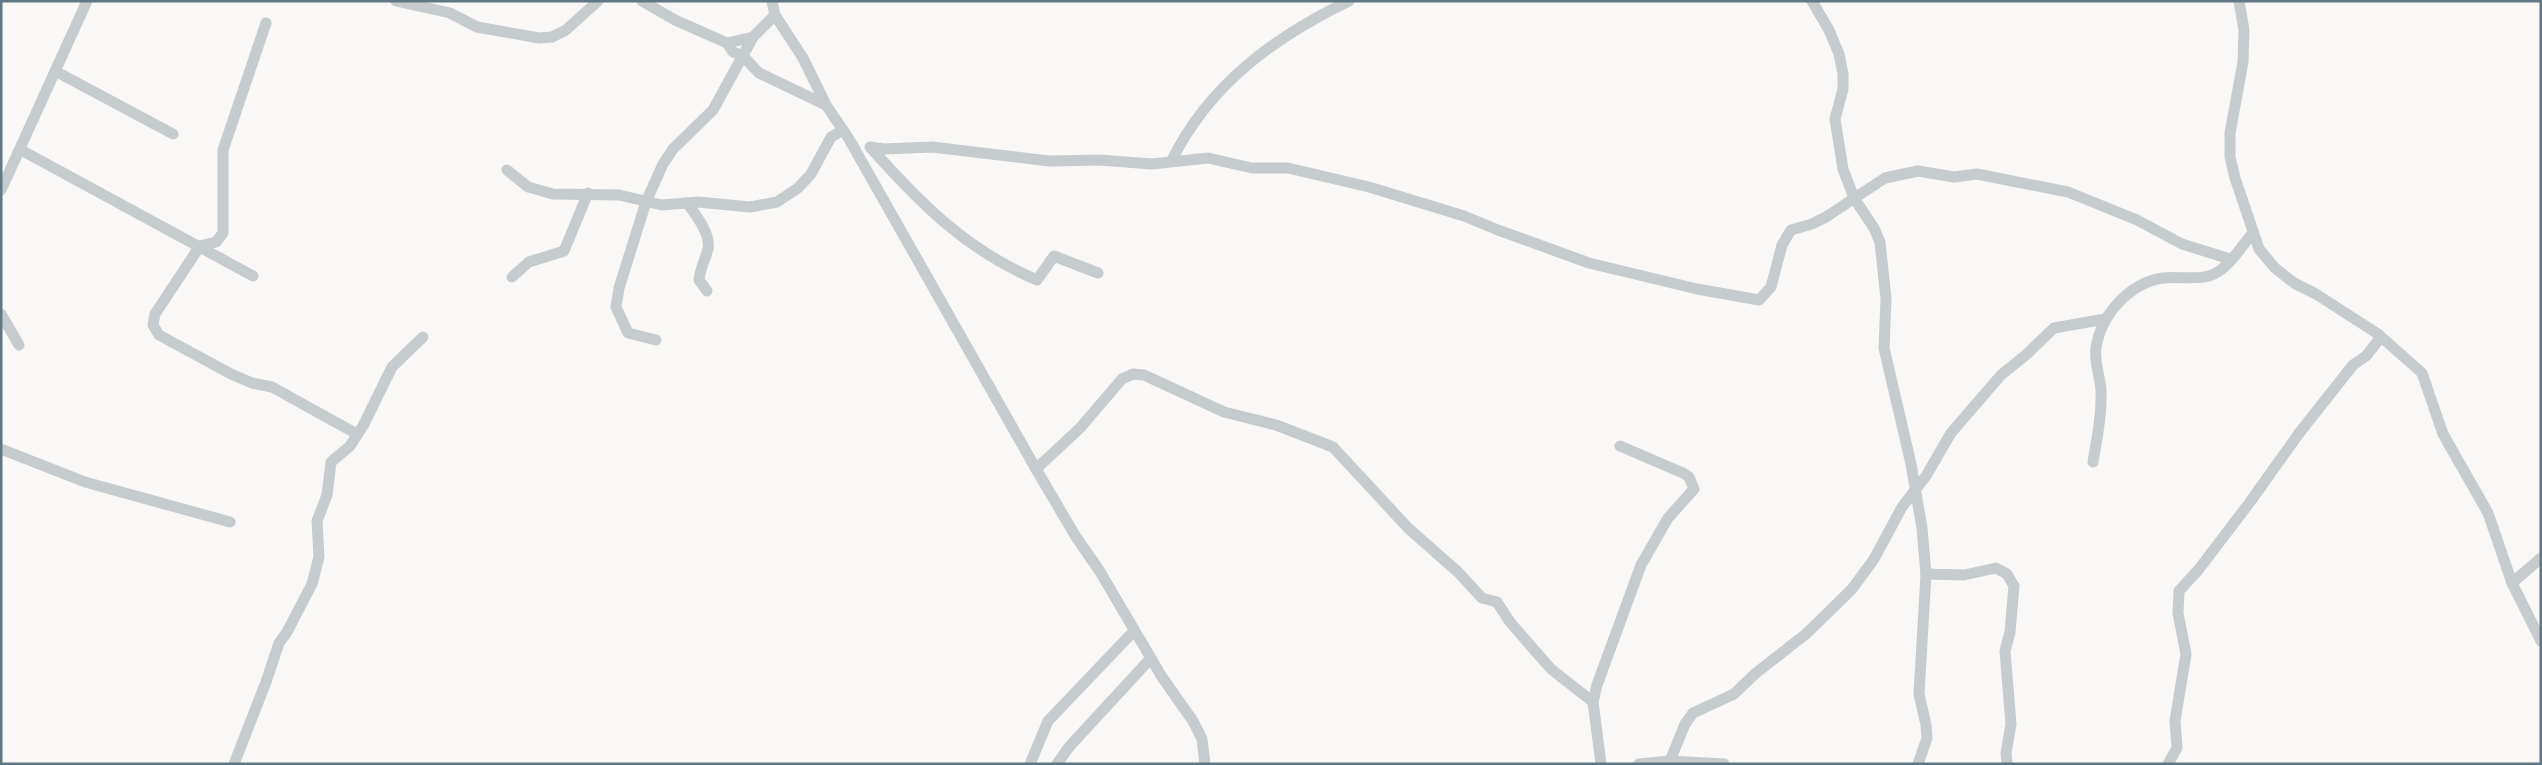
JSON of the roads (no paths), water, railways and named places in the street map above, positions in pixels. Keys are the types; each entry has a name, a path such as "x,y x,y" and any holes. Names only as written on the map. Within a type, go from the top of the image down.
{"street":[{"path":"1,190 87,1"},
{"path":"396,1 450,12 477,27 539,38 552,37 566,30 598,1"},
{"path":"642,1 675,20 727,44 733,52 742,56 759,73 826,105"},
{"path":"772,1 775,15 803,58 826,105 846,134 1036,469 1076,537 1099,570 1134,631 1193,721 1202,739 1205,764"},
{"path":"1172,160 1186,132 1202,111 1254,58 1286,34 1349,1"},
{"path":"1812,1 1829,30 1839,54 1843,74 1843,89 1835,119 1843,169 1854,198 1880,242 1886,299 1884,348 1911,464 1922,528 1926,574 1919,694 1927,738 1918,764"},
{"path":"2239,1 2244,30 2243,62 2230,133 2230,156 2252,234 2259,249 2275,268 2294,283 2316,294 2381,337 2422,373 2443,434 2488,513 2512,583 2541,641"},
{"path":"656,340 628,332 616,307 622,275 646,202 663,164 673,149 714,110 753,37 775,15"},
{"path":"266,23 223,150 223,233 216,242 200,246 155,314 152,325 160,335 231,374 252,383 272,387 357,434"},
{"path":"727,44 753,37"},
{"path":"55,72 173,134"},
{"path":"507,170 528,187 553,194 588,193 619,195 662,205 688,203 750,207 777,202 798,188 811,174 831,137 846,134 870,147 946,226 1016,271 1037,280 1054,256 1098,273"},
{"path":"870,147 884,149 932,147 1025,156 1049,161 1098,160 1152,164 1172,160 1208,158 1252,168 1288,168 1307,171 1464,216 1589,263 1697,289 1759,300 1764,297 1771,287 1782,245 1792,230 1812,224 1885,178 1906,172 1954,177 1986,175 2068,192 2137,220 2182,244 2230,259"},
{"path":"20,150 253,276"},
{"path":"512,277 529,262 564,251 588,193"},
{"path":"688,203 701,220 708,247 700,269 699,280 707,290"},
{"path":"2093,462 2101,406 2096,349 2104,319 2112,309 2145,284 2162,278 2208,276 2224,268 2252,234"},
{"path":"1,314 19,345"},
{"path":"1670,761 1685,724 1693,714 1734,694 1756,673 1806,634 1852,589 1874,559 1914,490 1926,476 1951,434 2001,375 2027,354 2054,328 2104,319"},
{"path":"2168,764 2177,748 2176,721 2186,654 2178,613 2180,591 2233,525 2300,432 2354,365 2366,356 2381,337"},
{"path":"234,764 279,643 287,632 312,584 319,557 317,522 328,496 331,462 350,446 363,426 392,367 423,338"},
{"path":"1036,469 1080,428 1122,379 1133,374 1144,375 1224,412 1276,425 1314,439 1333,447 1408,528 1458,572 1482,598 1497,602 1510,622 1551,668 1593,702"},
{"path":"1601,764 1593,702 1610,646 1641,565 1668,518 1694,489 1689,477 1683,472 1620,446"},
{"path":"1,449 85,482 230,522"},
{"path":"2512,583 2541,558"},
{"path":"1926,574 1964,575 1996,568 2007,574 2014,586 2010,632 2005,652 2011,724 2006,753 2007,764"},
{"path":"1030,764 1048,721 1134,631"},
{"path":"1057,764 1069,747 1151,658"},
{"path":"1639,764 1670,761 1724,764"}]}
